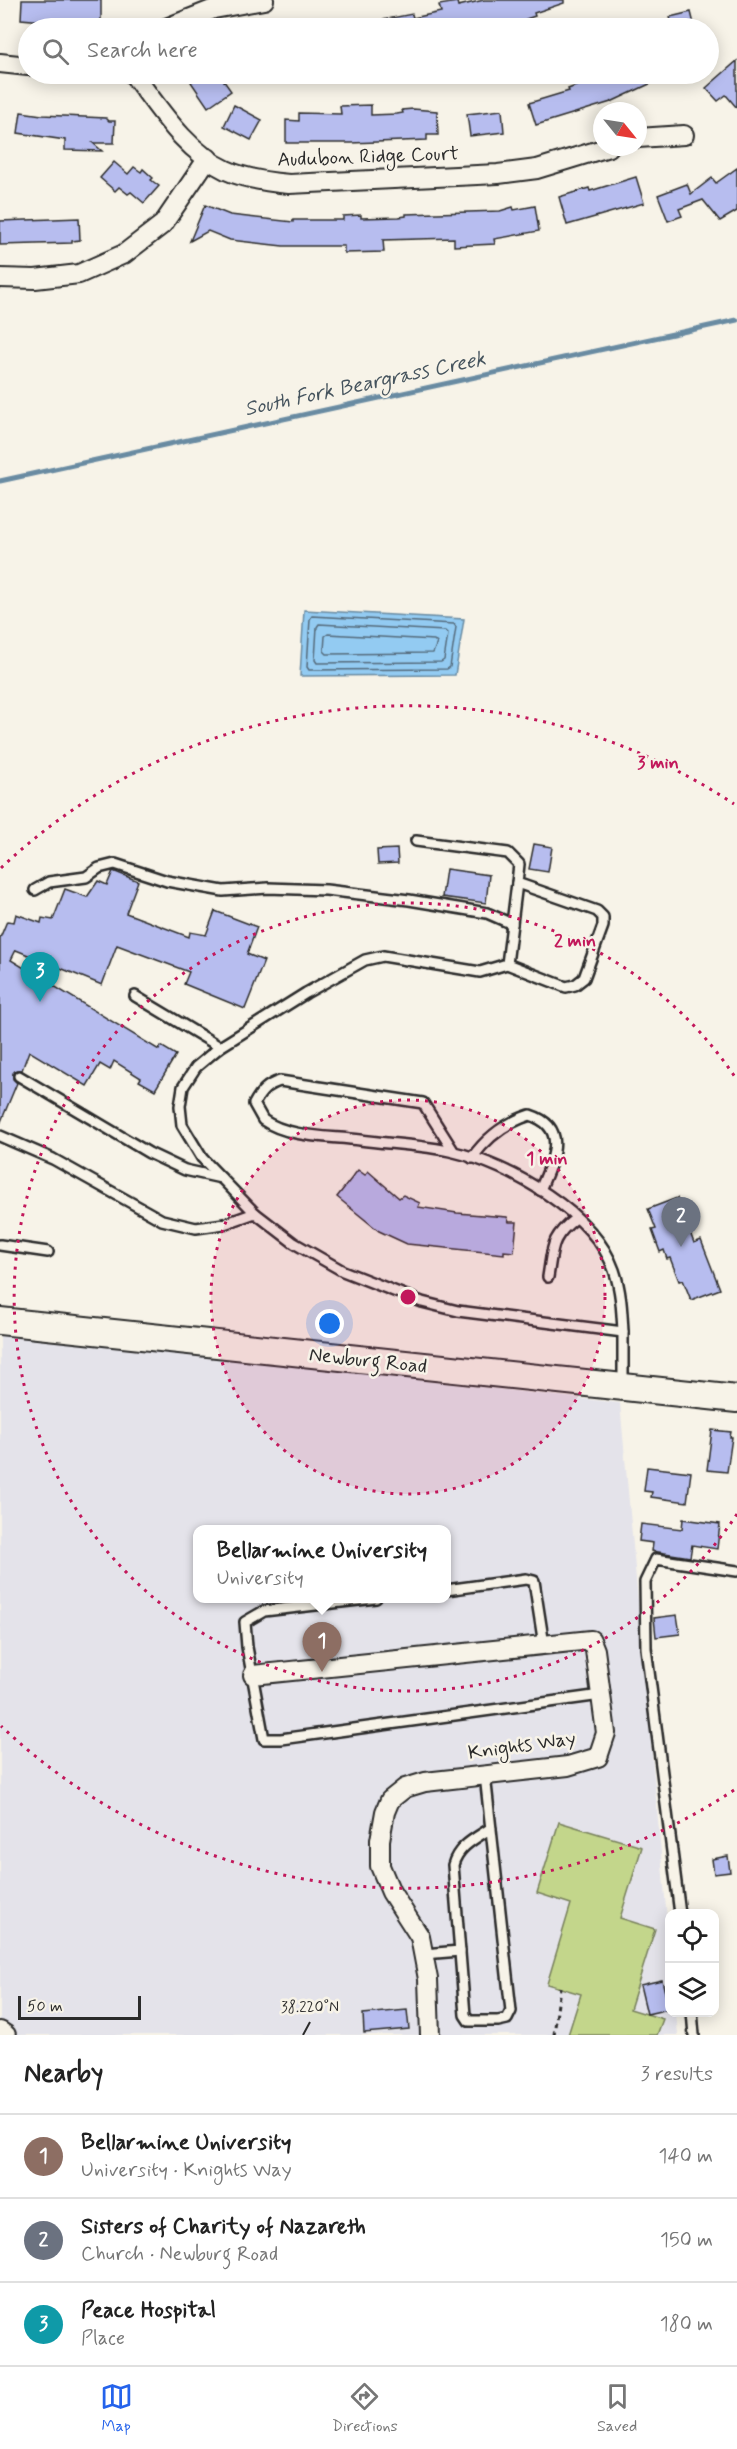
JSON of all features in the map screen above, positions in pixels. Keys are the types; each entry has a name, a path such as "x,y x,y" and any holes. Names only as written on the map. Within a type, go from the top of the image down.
{"main road":[{"name":"Newburg Road","path":"0,1321 737,1400"}],"street":[{"path":"191,18 214,9 264,0"},
{"path":"0,63 18,65"},
{"name":"Audubon Ridge Court","path":"141,84 170,123 208,158 226,170 247,177 289,184 498,174 537,169 593,152"},
{"path":"647,137 684,135"},
{"path":"0,278 35,279 79,274 124,254 163,224 208,158"},
{"name":"Knights Way","path":"253,1675 591,1640 595,1650 606,1733 598,1757 568,1766 425,1782 405,1788 390,1800 385,1812 380,1840 380,1866 392,1892 420,1937 429,1979 430,2035"},
{"path":"0,2031 6,2035"}],"lane":[{"path":"416,842 508,853 519,864 507,964"},
{"path":"35,890 49,882 86,877 99,868 115,864 167,881 223,891 268,888 326,890 410,900 487,913 512,924"},
{"path":"517,883 597,911 603,917 603,926 584,978 575,985 566,987 507,964 480,972 383,956 366,960 306,993 220,1047 196,1067 183,1087 180,1106 183,1125 202,1158 255,1214 294,1243 343,1271 422,1302 458,1311 623,1332"},
{"path":"135,996 220,1047"},
{"path":"19,1076 149,1153 185,1170 221,1178"},
{"path":"454,1152 423,1103 280,1081 269,1084 254,1104 263,1120 290,1131 454,1152 504,1169 540,1190 576,1218 597,1240 613,1268 620,1291 623,1387"},
{"path":"472,1158 486,1139 500,1129 530,1115 539,1118 554,1134 556,1145 555,1156 540,1190"},
{"path":"0,1136 53,1159 162,1220 196,1228 224,1224 255,1214"},
{"path":"548,1277 554,1240 561,1230 576,1218"},
{"path":"0,1245 48,1252"},
{"path":"679,1909 646,1648 645,1582 656,1559 737,1571"},
{"path":"451,1589 526,1579 534,1581 544,1645"},
{"path":"339,1603 264,1611 245,1622 264,1739 281,1739 601,1695"},
{"path":"485,1775 491,1828 511,2011 507,2019 469,2021 465,2014 453,1865 463,1847 491,1828"},
{"path":"424,1954 460,1951"},
{"path":"692,2017 694,2035"}],"path":[{"path":"554,2035 560,1988"}],"shaded area":[{"path":"0,1333 620,1403 666,1909 665,2017 676,2017 678,2035 0,2035"}],"green space":[{"path":"559,1822 642,1847 620,1918 655,1929 630,2009 663,2019 657,2035 568,2035 581,1994 547,1984 571,1904 537,1893"}],"water":[{"path":"304,610 464,619 455,675 300,676"}],"building":[{"path":"22,0 101,0 101,18 21,18"},
{"path":"484,0 564,0 564,3 534,13 535,16 529,18 413,18 441,12 439,5 457,2 458,6"},
{"path":"691,12 692,18 670,18"},
{"path":"412,14 413,18 392,18"},
{"path":"737,61 737,108 726,95 718,101 706,88 711,84 719,84 719,77"},
{"path":"192,84 226,84 231,91 208,107"},
{"path":"581,84 650,84 611,102 593,102 593,108 536,125 529,103 569,91 568,89"},
{"path":"234,105 262,120 251,140 224,126"},
{"path":"371,105 371,115 397,114 403,113 402,110 413,109 437,111 438,135 427,135 427,140 286,143 286,120 299,121 299,113 341,114 340,106"},
{"path":"502,110 504,132 470,136 467,114"},
{"path":"21,112 106,118 109,121 115,121 114,143 93,143 102,151 65,150 65,140 18,133"},
{"path":"114,162 128,174 134,167 141,172 143,169 159,186 144,203 131,192 128,194 119,187 115,191 100,178"},
{"path":"737,168 737,211 720,221 703,200 679,209 682,216 668,221 658,195 687,184 691,194 712,178 716,183"},
{"path":"636,177 644,203 567,225 559,197 589,188 590,191"},
{"path":"205,205 230,215 293,222 293,220 343,220 343,216 399,217 406,216 406,214 500,211 513,207 514,210 535,206 539,231 494,239 495,244 454,246 454,238 383,240 384,252 344,253 344,246 283,246 230,240 208,231 190,241"},
{"path":"79,218 80,240 72,241 72,243 0,245 0,221"},
{"path":"534,844 552,847 548,872 529,869"},
{"path":"397,849 398,863 378,864 377,850"},
{"path":"446,869 489,875 486,903 442,897"},
{"path":"113,871 138,881 126,913 189,937 190,932 206,935 215,911 257,927 247,954 264,961 245,1009 184,984 189,972 117,945 102,985 16,950 11,960 159,1050 161,1046 176,1055 155,1090 139,1081 141,1078 114,1061 110,1070 100,1064 87,1086 29,1051 22,1070 16,1070 13,1073 13,1079 17,1083 0,1124 0,938 7,921 14,922 16,914 41,923 42,918 53,920 65,889 87,897 98,881 107,885"},
{"path":"358,1170 365,1175 368,1171 399,1198 403,1195 420,1203 418,1207 507,1217 509,1222 517,1222 514,1252 504,1251 504,1254 407,1244 379,1231 337,1197"},
{"path":"677,1198 694,1243 701,1240 720,1289 691,1300 683,1280 679,1281 670,1258 667,1259 664,1250 660,1252 652,1230 656,1229 648,1209"},
{"path":"712,1430 731,1432 727,1472 707,1470"},
{"path":"647,1467 691,1472 687,1502 651,1497 652,1492 644,1491"},
{"path":"683,1519 720,1524 717,1549 692,1545 690,1557 652,1551 653,1543 639,1541 641,1524 682,1529"},
{"path":"677,1615 680,1634 656,1637 654,1618"},
{"path":"728,1856 730,1872 714,1874 712,1859"},
{"path":"662,1980 665,2010 647,2014 640,1985"},
{"path":"407,2010 409,2029 364,2033 363,2014"}],"waterway":[{"name":"South Fork Beargrass Creek","path":"0,481 737,320"}],"place":[{"name":"Peace Hospital","path":"40,1002"},
{"name":"Sisters of Charity of Nazareth","path":"681,1247"},
{"name":"Bellarmine University","path":"322,1672"}]}
